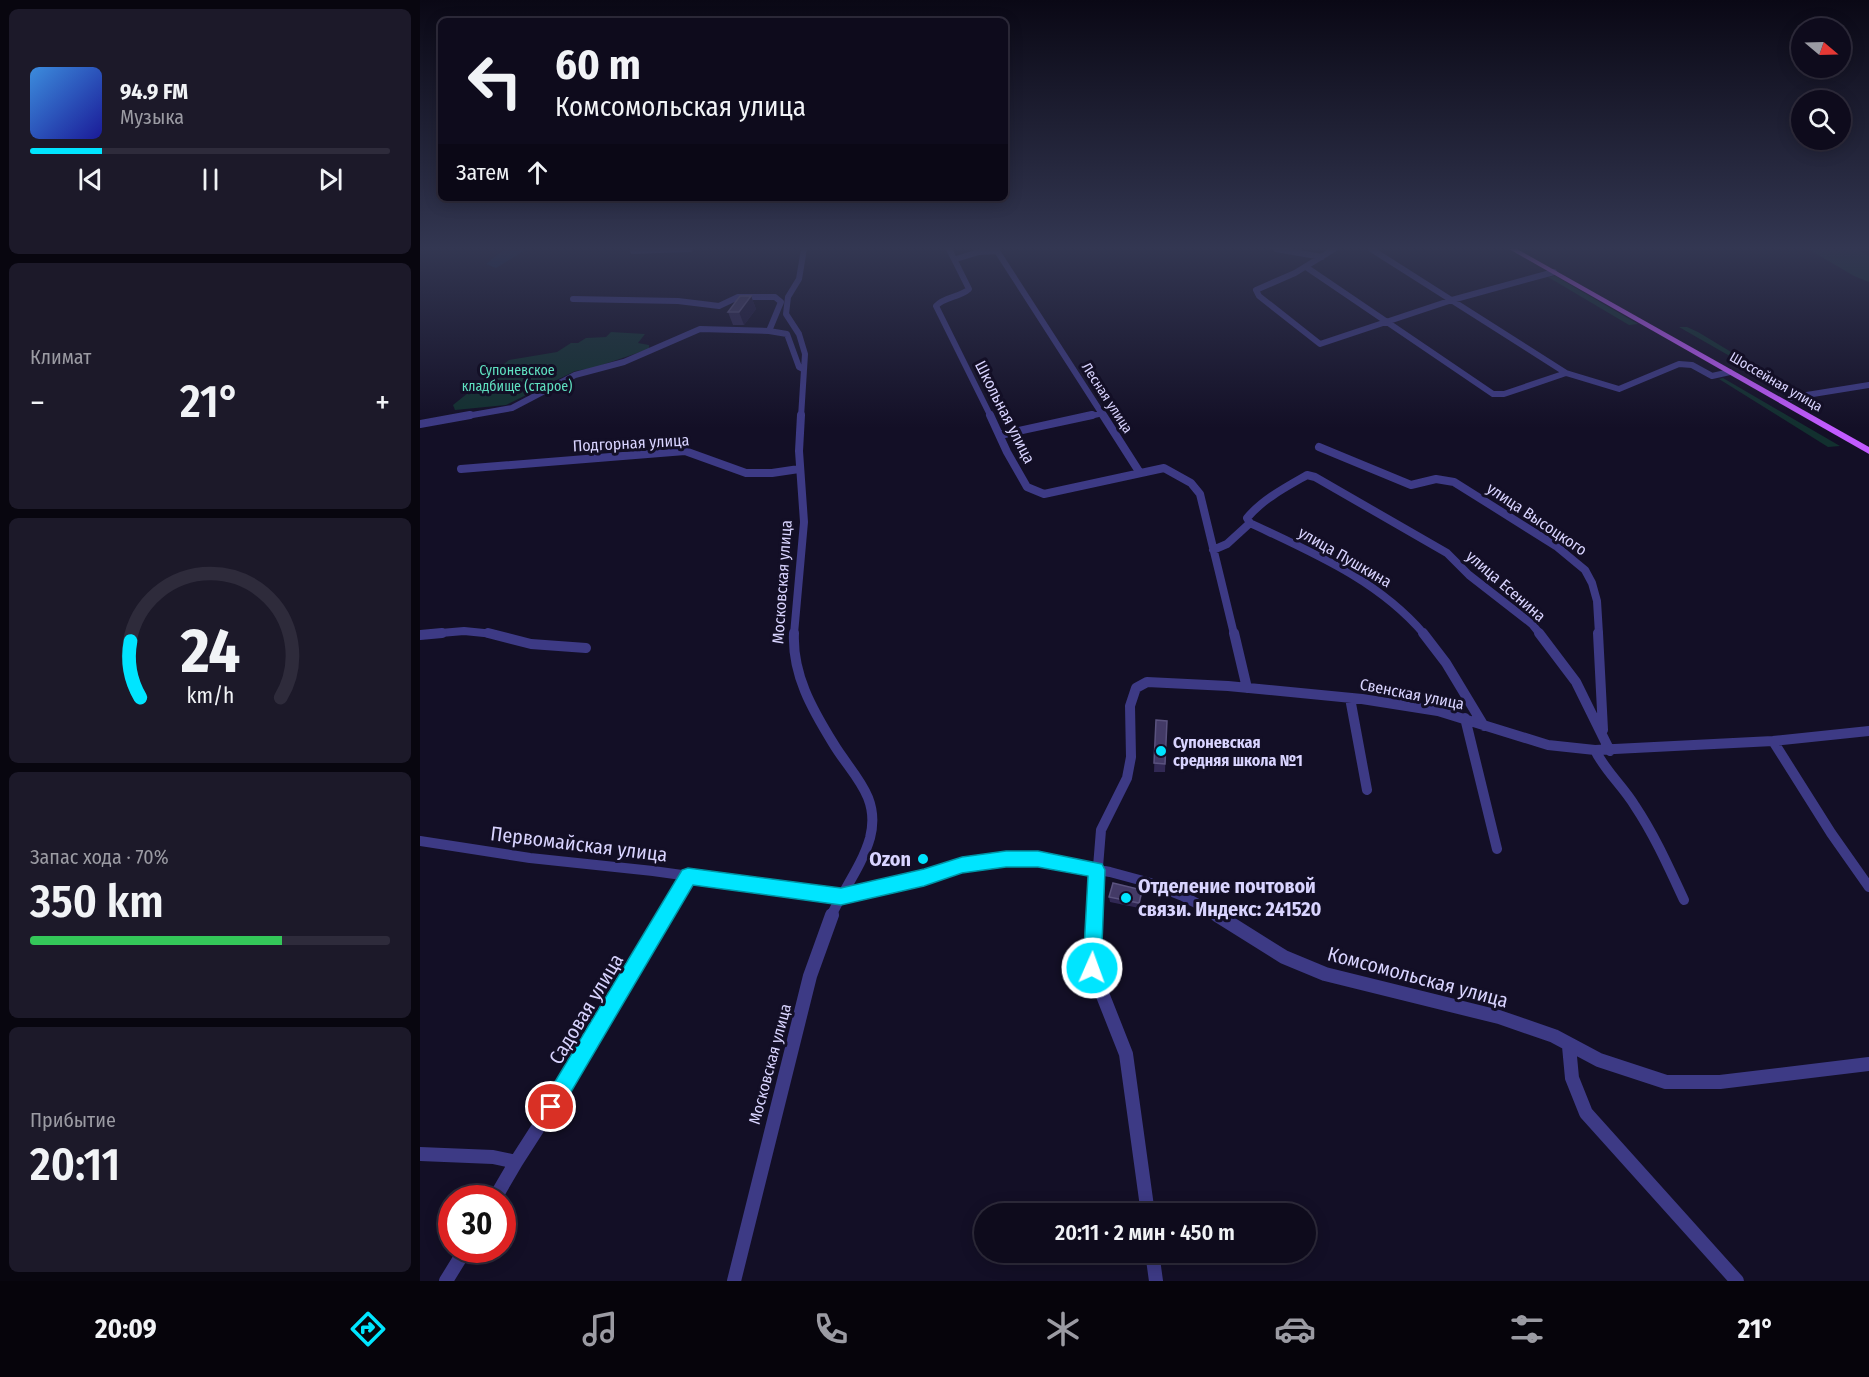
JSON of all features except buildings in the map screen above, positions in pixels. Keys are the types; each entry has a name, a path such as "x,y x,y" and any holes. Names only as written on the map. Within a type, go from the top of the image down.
{"main road":[{"name":"Шоссейная улица","path":"1619,309 1869,451"},
{"name":"Шоссейная улица","path":"1628,309 1869,445"}],"street":[{"path":"769,331 779,309"},
{"name":"Московская улица","path":"734,1281 810,976 832,914 859,866 870,837 873,813 863,784 834,745 804,692 793,653 794,617 804,522 799,469 805,354 801,339 786,314 787,309"},
{"name":"Школьная улица","path":"937,309 1000,435 1006,452 1027,488 1035,492 1061,492 1164,468 1191,483 1200,494 1247,688"},
{"name":"Лесная улица","path":"1035,309 1140,473"},
{"path":"1275,309 1320,344 1428,309"},
{"path":"1367,309 1493,394 1504,394 1566,373"},
{"path":"1466,309 1566,373 1620,389 1679,364 1692,365 1712,376 1730,372"},
{"path":"420,424 512,408 575,375 624,362 700,330 769,331 787,334 799,367 803,369"},
{"path":"1788,399 1869,385"},
{"path":"1000,435 1103,413"},
{"name":"улица Высоцкого","path":"1319,447 1411,485 1431,477 1440,477 1454,482 1556,546 1585,570 1592,583 1597,601 1603,734"},
{"name":"Подгорная улица","path":"460,469 684,451 704,455 741,472 768,474 799,469"},
{"name":"улица Есенина","path":"1250,523 1246,518 1254,510 1307,475 1447,553 1469,575 1532,624 1576,682 1610,751"},
{"path":"1213,550 1227,544 1250,523"},
{"name":"улица Пушкина","path":"1250,523 1362,581 1397,606 1422,633 1461,686 1484,726"},
{"path":"420,635 490,633 518,642 568,644 586,648"},
{"name":"Свенская улица","path":"1096,870 1101,830 1126,778 1131,757 1130,706 1136,688 1147,682 1247,688 1350,698 1438,711 1548,745 1595,750 1773,741 1869,731"},
{"path":"1350,698 1367,790"},
{"path":"1465,718 1497,849"},
{"path":"1773,741 1831,833 1869,887"},
{"path":"1595,750 1603,767 1635,805 1662,852 1684,900"},
{"name":"Первомайская улица","path":"420,841 530,858 841,897"},
{"name":"Комсомольская улица","path":"841,897 924,878 962,865 1006,859 1038,859 1147,882 1183,896 1235,924 1284,957 1325,974 1490,1014 1554,1036 1599,1060 1666,1082 1720,1082 1869,1064"},
{"path":"1096,870 1092,968 1126,1054 1146,1203"},
{"name":"Садовая улица","path":"503,1185 586,1053 688,876"},
{"path":"1569,1046 1572,1078 1586,1113 1737,1281"},
{"path":"420,1154 493,1157 516,1162"},
{"path":"446,1281 457,1263"},
{"path":"1154,1263 1156,1281"}],"green space":[{"path":"1602,309 1612,309 1638,324 1629,325"},
{"path":"1679,327 1687,327 1698,332 1794,390 1789,390"},
{"name":"Супоневское кладбище (старое)","path":"611,332 645,334 638,343 649,345 649,349 593,368 575,371 506,405 455,410 453,405 509,360 557,352 571,343 578,343 586,338 606,337"},
{"path":"1723,378 1840,446 1828,447 1719,379"}],"place":[{"name":"Супоневская средняя школа №1","path":"1161,751"},
{"name":"Ozon","path":"923,859"},
{"name":"Отделение почтовой связи. Индекс: 241520","path":"1126,898"}],"route":[{"path":"551,1107 586,1053 688,876 841,897 924,878 962,865 1006,859 1038,859 1096,870 1092,968"}]}
